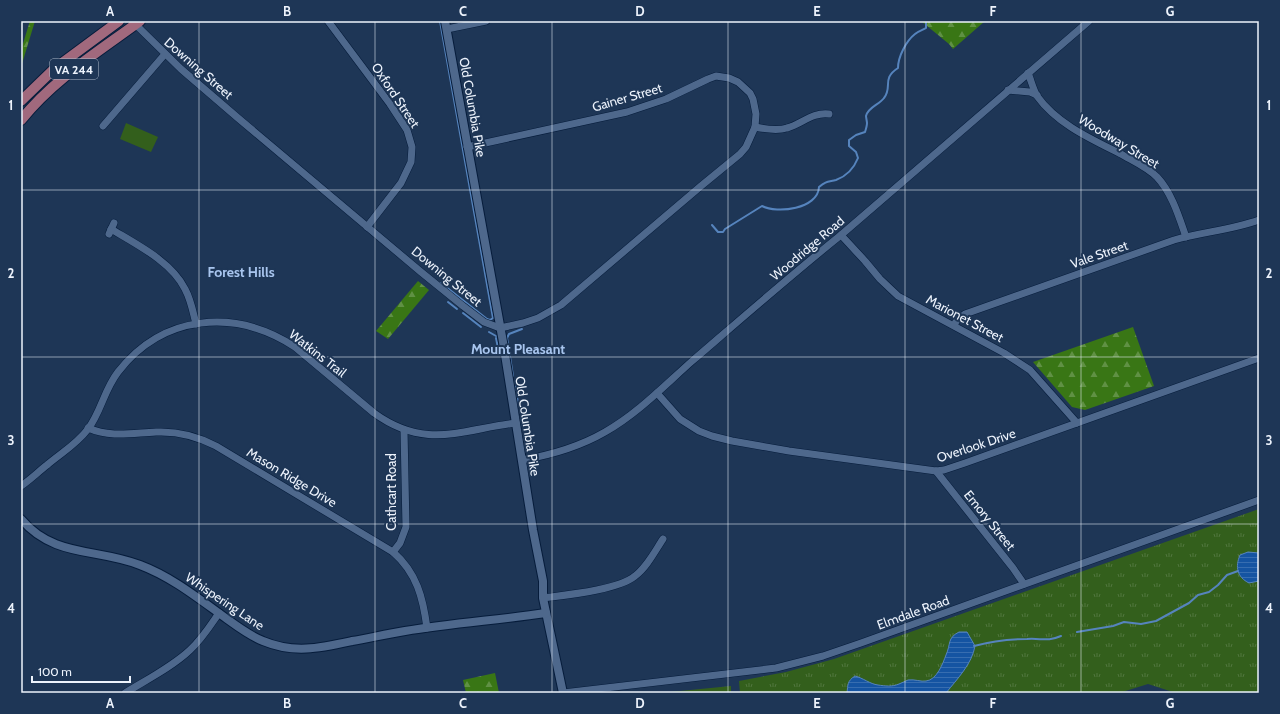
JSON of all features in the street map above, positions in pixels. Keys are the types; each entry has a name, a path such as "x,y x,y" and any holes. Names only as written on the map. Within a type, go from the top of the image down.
{"main road":[{"name":"VA 244","path":"21,101 54,70 119,21"},
{"name":"VA 244","path":"21,120 69,73 135,22"}],"street":[{"name":"Oxford Street","path":"328,21 390,104 407,130 412,147 411,162 405,177 367,227"},
{"path":"446,25 486,21"},
{"name":"Woodridge Road","path":"522,460 553,453 590,440 621,422 657,393 1090,21"},
{"name":"Downing Street","path":"135,22 165,54 367,227 484,322 500,328"},
{"name":"Old Columbia Pike","path":"446,25 543,581 543,598 563,693"},
{"path":"103,126 165,54"},
{"name":"Woodway Street","path":"1028,73 1036,95 1060,119 1073,128 1136,162 1163,184 1173,203 1186,237"},
{"name":"Gainer Street","path":"467,147 633,110 666,99 716,76 729,78 742,85 750,92 755,104 755,127"},
{"path":"1008,90 1030,92 1036,95"},
{"path":"500,328 523,324 538,318 561,305 740,154 746,147 755,127 768,130 787,129 813,115 829,114"},
{"name":"Vale Street","path":"954,325 957,320 965,314 1186,237 1216,232 1259,220"},
{"path":"111,229 171,268 185,288 193,310 196,324"},
{"name":"Marionet Street","path":"841,235 880,279 898,296 954,325 1023,364 1077,423"},
{"name":"Watkins Trail","path":"21,486 74,444 88,428 109,386 130,358 157,338 196,324 214,322 242,324 263,330 283,339 295,347 374,413 389,423 404,430 439,436 516,423"},
{"name":"Overlook Drive","path":"657,393 680,419 698,431 712,436 789,451 936,471 966,463 1259,358"},
{"name":"Mason Ridge Drive","path":"88,428 110,435 171,432 184,434 202,439 230,454 393,552 405,564 416,582 424,606 427,628"},
{"name":"Cathcart Road","path":"393,552 400,543 406,527 404,430"},
{"name":"Emory Street","path":"936,471 1024,584"},
{"name":"Elmdale Road","path":"563,693 763,670 800,663 861,643 1259,500"},
{"name":"Whispering Lane","path":"21,519 36,533 57,546 122,559 155,572 177,584 248,633 272,645 296,649 319,648 406,631 546,613"},
{"path":"543,598 612,587 628,581 642,570 663,539"},
{"path":"126,693 186,654 200,640 219,613"}],"green space":[{"path":"30,21 35,21 21,67 21,50"},
{"path":"921,21 985,21 953,49"},
{"path":"126,123 158,137 151,152 120,139"},
{"path":"418,281 429,290 388,339 376,331"},
{"path":"1133,327 1154,386 1085,410 1072,407 1033,362"},
{"path":"1259,509 1259,693 1176,693 1148,684 1119,693 740,693 739,681 786,672 834,659"},
{"path":"495,673 499,693 466,693 463,680"},
{"path":"731,686 731,693 660,693"}],"water":[{"path":"1248,552 1259,553 1259,581 1249,583 1242,578 1237,568 1240,555"},
{"path":"959,632 967,632 975,646 971,659 946,693 847,693 849,681 855,676 875,684 886,686 896,685 908,680 930,680 941,666 948,651 951,639"}],"waterway":[{"path":"440,21 493,318 490,320 487,319 441,283"},
{"path":"712,225 718,232 723,232 725,229 762,206 777,210 796,208 804,205 812,200 817,194 821,185 836,180 850,171 858,158 856,152 849,146 849,140 856,135 865,132 867,113 884,98 888,90 888,79 898,68 899,59 903,50 912,37 926,28 926,21"},
{"path":"448,302 457,309"},
{"path":"463,313 481,327"},
{"path":"513,376 507,338 509,334 522,329"},
{"path":"489,332 496,336"},
{"path":"496,338 499,353"},
{"path":"515,386 518,403"},
{"path":"1077,632 1113,626 1124,622 1141,624 1156,621 1189,603 1198,595 1209,592 1227,575 1238,571"},
{"path":"974,646 1000,641 1048,639 1061,636"}],"district":[{"name":"Forest Hills","path":"241,272"},
{"name":"Mount Pleasant","path":"518,349"}]}
